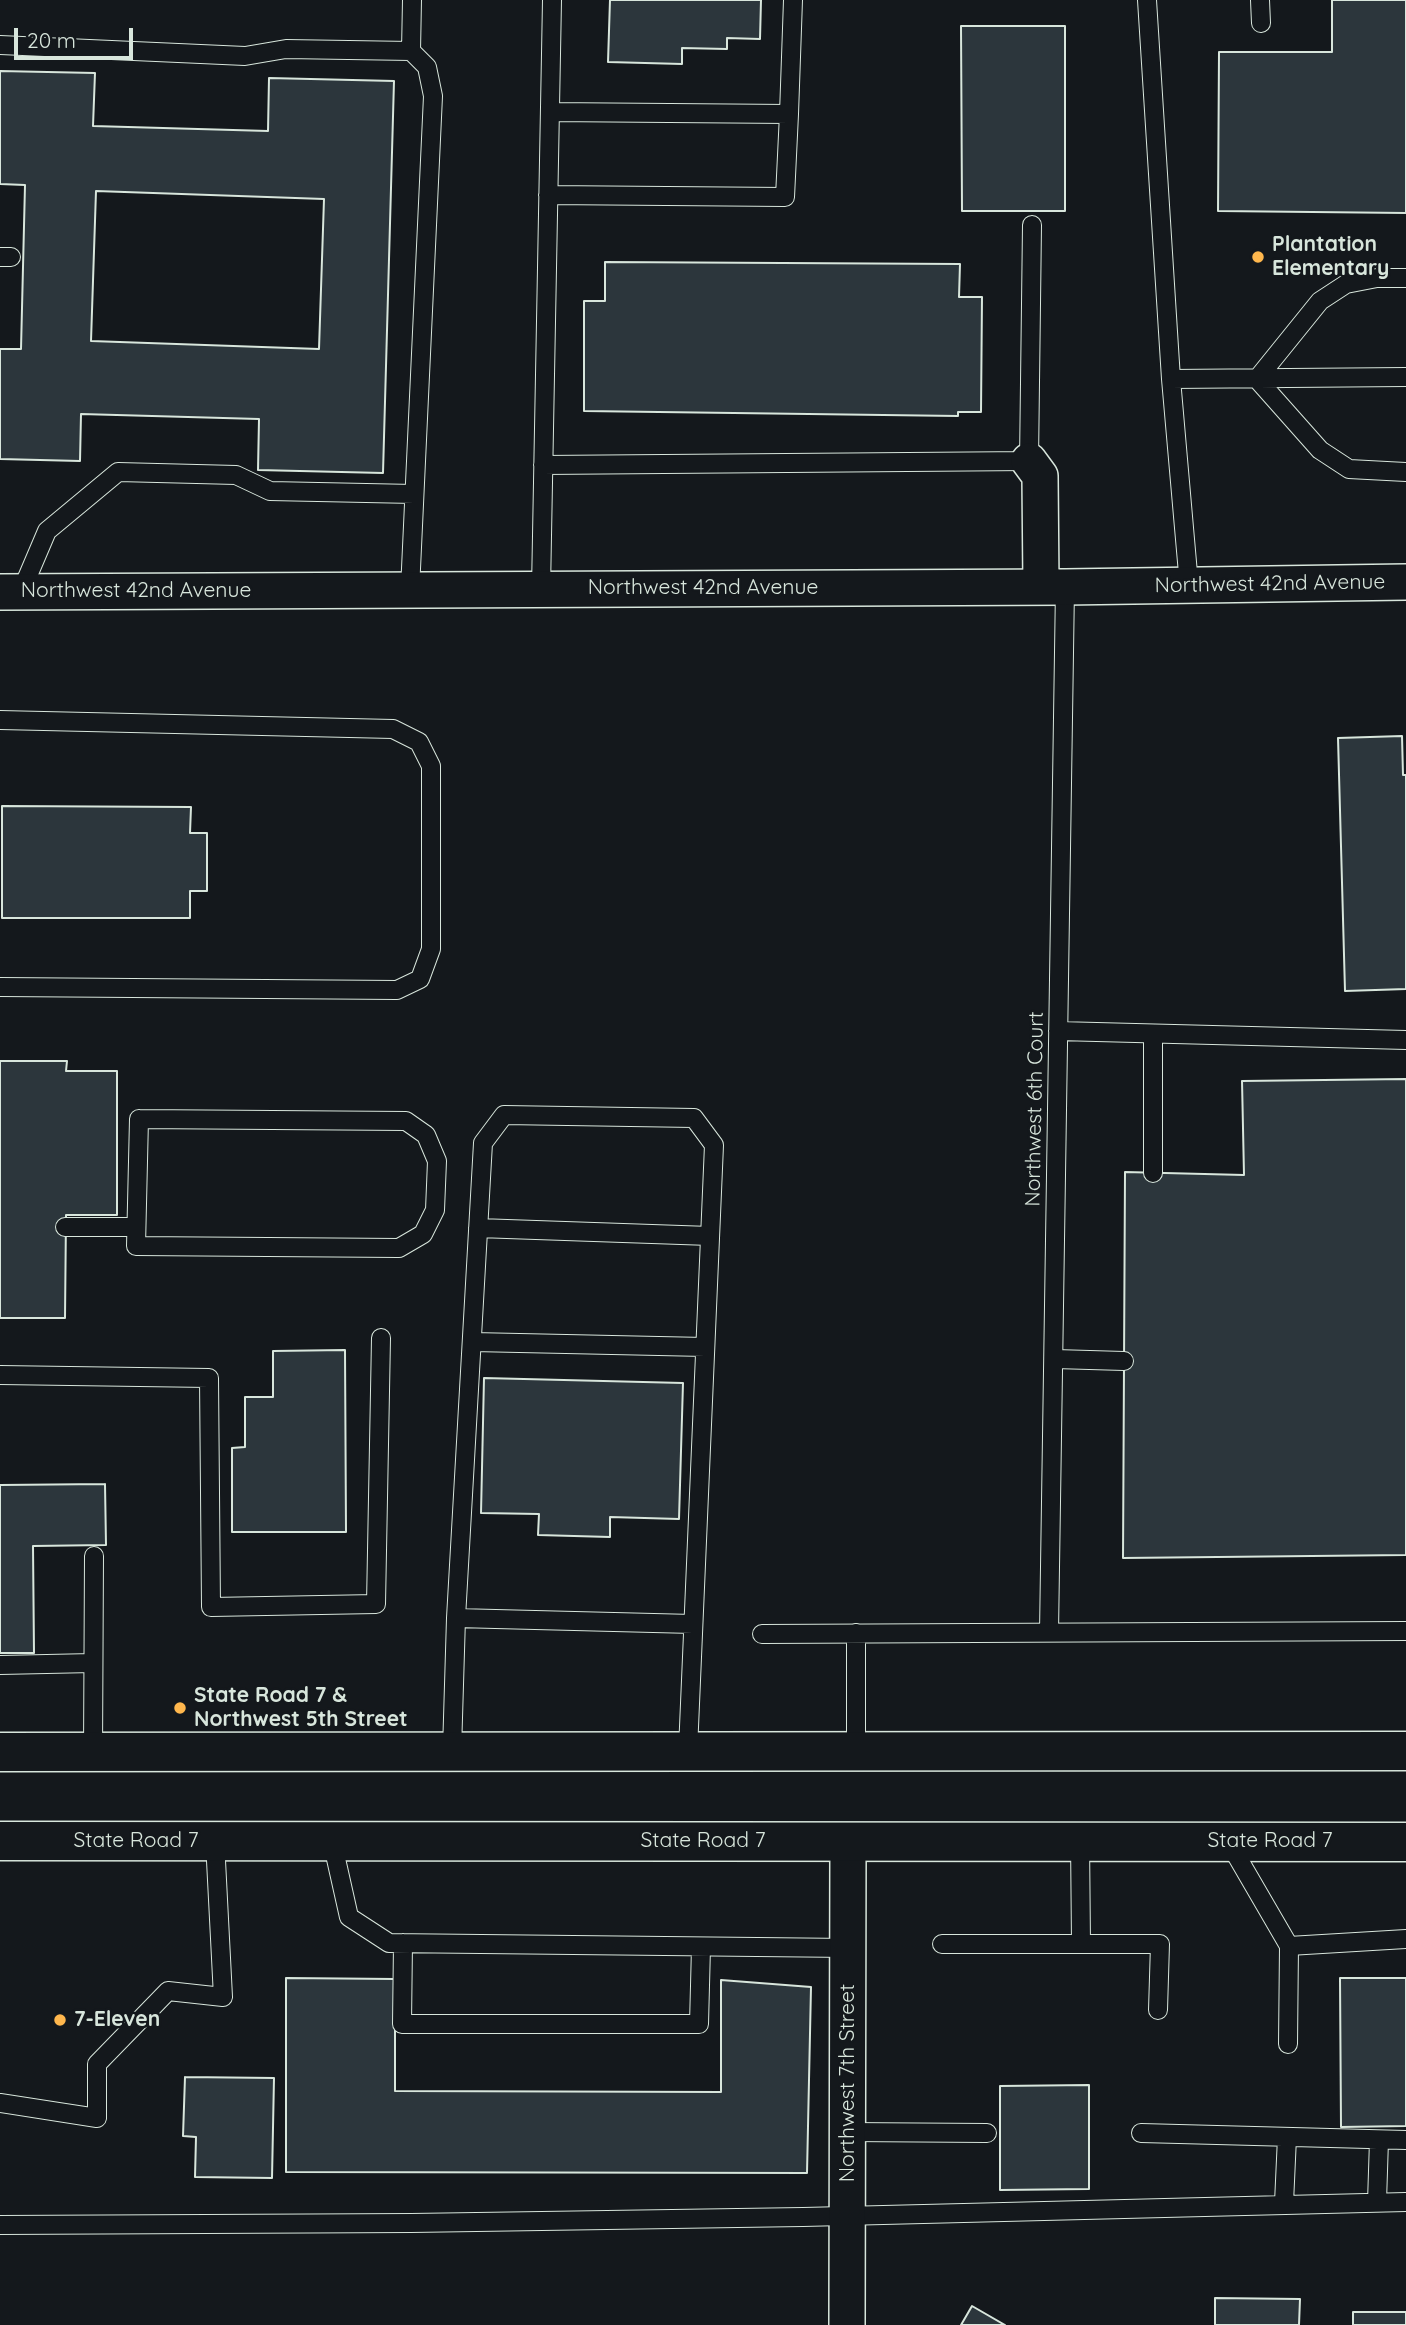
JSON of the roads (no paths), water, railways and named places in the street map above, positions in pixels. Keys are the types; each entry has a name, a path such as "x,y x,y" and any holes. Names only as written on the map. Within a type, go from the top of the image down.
{"main road":[{"path":"0,1752 1406,1751"},
{"name":"State Road 7","path":"0,1842 1080,1839 1406,1842"}],"street":[{"path":"1029,461 1040,476 1053,587"},
{"name":"Northwest 42nd Avenue","path":"10,592 1053,587 1406,582"},
{"name":"Northwest 7th Street","path":"847,2325 848,1841"}],"lane":[{"path":"411,51 412,0"},
{"path":"541,589 552,0"},
{"path":"548,195 785,197 793,0"},
{"path":"1147,0 1171,379 1189,585"},
{"path":"1261,0 1261,23"},
{"path":"0,45 245,56 286,49 411,51 427,67 433,96 410,590"},
{"path":"550,112 789,114"},
{"path":"544,465 1029,461 1032,225"},
{"path":"1257,379 1320,301 1346,284 1377,278 1406,278"},
{"path":"1171,379 1406,377"},
{"path":"1257,379 1320,450 1349,470 1406,472"},
{"path":"10,592 47,531 118,472 236,475 270,491 414,494"},
{"name":"Northwest 6th Court","path":"1049,1632 1058,1031 1053,587"},
{"path":"0,720 393,729 419,742 431,766 431,949 420,979 397,990 0,987"},
{"path":"1058,1031 1406,1040"},
{"path":"1153,1034 1153,1172"},
{"path":"452,1751 456,1618 483,1143 504,1115 694,1118 714,1145 688,1751"},
{"path":"139,1119 406,1121 426,1135 437,1161 435,1210 424,1234 399,1248 136,1246 136,1227 139,1119"},
{"path":"65,1227 136,1227"},
{"path":"478,1228 710,1236"},
{"path":"0,1375 209,1378 211,1607 376,1604 382,1338"},
{"path":"472,1342 705,1347"},
{"path":"1055,1359 1124,1361"},
{"path":"93,1752 94,1556"},
{"path":"456,1618 693,1624"},
{"path":"762,1634 1406,1631"},
{"path":"856,1633 856,1750"},
{"path":"0,1665 93,1663"},
{"path":"1080,1839 1081,1944"},
{"path":"0,2103 96,2118 97,2064 168,1991 223,1997 215,1841"},
{"path":"332,1841 349,1917 389,1943 849,1948"},
{"path":"1228,1841 1289,1946 1288,2044"},
{"path":"1289,1946 1406,1939"},
{"path":"403,1943 402,2024 699,2024 701,1947"},
{"path":"942,1944 1160,1944 1158,2010"},
{"path":"848,2133 987,2133"},
{"path":"1141,2133 1406,2140"},
{"path":"1284,2203 1287,2137"},
{"path":"1377,2202 1379,2140"},
{"path":"0,2225 398,2224 1406,2202"}],"place":[{"name":"Plantation Elementary","path":"1258,257"},
{"name":"State Road 7 & Northwest 5th Street","path":"180,1708"},
{"name":"7-Eleven","path":"60,2020"}]}
